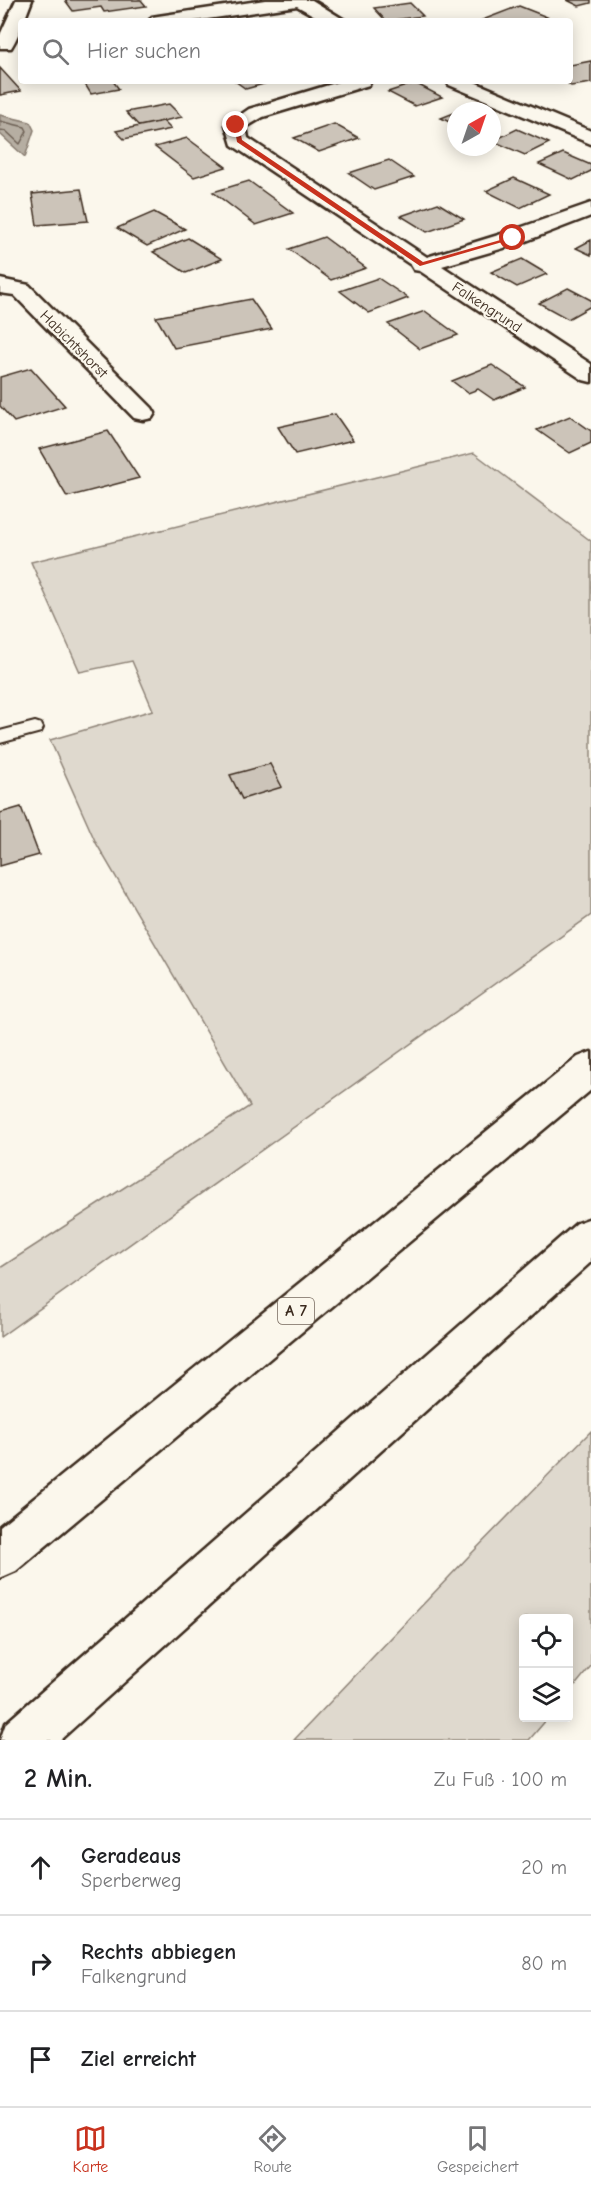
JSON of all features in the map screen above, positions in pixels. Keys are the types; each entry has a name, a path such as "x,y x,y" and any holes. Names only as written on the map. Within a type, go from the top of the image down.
{"main road":[{"path":"9,43 24,0"},
{"path":"178,18 300,0 333,18"},
{"name":"Falkengrund","path":"352,84 256,112 236,125 239,141 422,265 591,375"},
{"path":"463,84 591,138"},
{"path":"422,265 513,238 591,209"},
{"name":"Habichtshorst","path":"0,286 21,290 143,413"},
{"name":"A 7","path":"0,1555 591,1068"},
{"path":"23,1740 591,1236"}],"lane":[{"path":"0,737 35,728"}],"shaded area":[{"path":"474,453 591,541 591,915 0,1337 0,1268 250,1106 96,843 50,740 153,710 132,661 80,672 31,562"},
{"path":"591,1431 591,1666 573,1688 573,1614 519,1614 519,1722 545,1722 529,1740 294,1740"}],"water":[{"path":"0,115 30,122 34,130 25,157 0,134"}],"building":[{"path":"65,0 141,0 146,6 104,12 101,7 73,11"},
{"path":"567,0 591,0 591,3 579,6"},
{"path":"410,3 423,16 383,18 374,8"},
{"path":"519,6 547,17 544,18 488,18"},
{"path":"591,61 591,83 571,86 568,84 573,84 573,64"},
{"path":"0,68 21,91 0,95"},
{"path":"85,84 115,84 119,89 91,94"},
{"path":"239,84 264,84 246,89"},
{"path":"417,84 442,97 415,106 388,92"},
{"path":"169,104 182,117 139,126 126,112"},
{"path":"163,121 171,129 124,139 116,131"},
{"path":"334,124 359,138 319,152 294,138"},
{"path":"517,129 549,143 525,155 501,144 501,137"},
{"path":"187,138 226,167 194,177 155,147"},
{"path":"563,153 591,165 591,171 573,180 539,164"},
{"path":"389,160 414,177 374,190 349,173"},
{"path":"514,178 549,194 520,208 486,191"},
{"path":"249,181 293,213 256,225 213,192"},
{"path":"81,189 88,221 37,225 32,194"},
{"path":"438,203 464,219 427,232 401,216"},
{"path":"154,212 185,229 147,246 117,228"},
{"path":"324,237 366,268 331,280 289,249"},
{"path":"188,238 222,259 186,273 153,252"},
{"path":"591,240 591,255 576,248"},
{"path":"522,259 547,274 517,287 491,272"},
{"path":"378,278 408,298 369,313 340,291"},
{"path":"568,288 591,300 591,306 568,319 539,303"},
{"path":"251,299 272,329 174,348 156,317"},
{"path":"425,311 458,335 420,349 388,324"},
{"path":"492,365 525,387 494,400 478,389 468,393 452,381"},
{"path":"31,368 65,406 14,422 0,406 0,377"},
{"path":"335,414 353,440 295,454 278,427"},
{"path":"570,416 591,431 591,443 570,453 537,430"},
{"path":"108,431 139,478 67,497 39,449"},
{"path":"270,764 282,787 242,799 230,775"},
{"path":"21,807 39,855 0,866 0,813"}],"route":[{"path":"236,125 239,141 422,265 513,238"}]}
